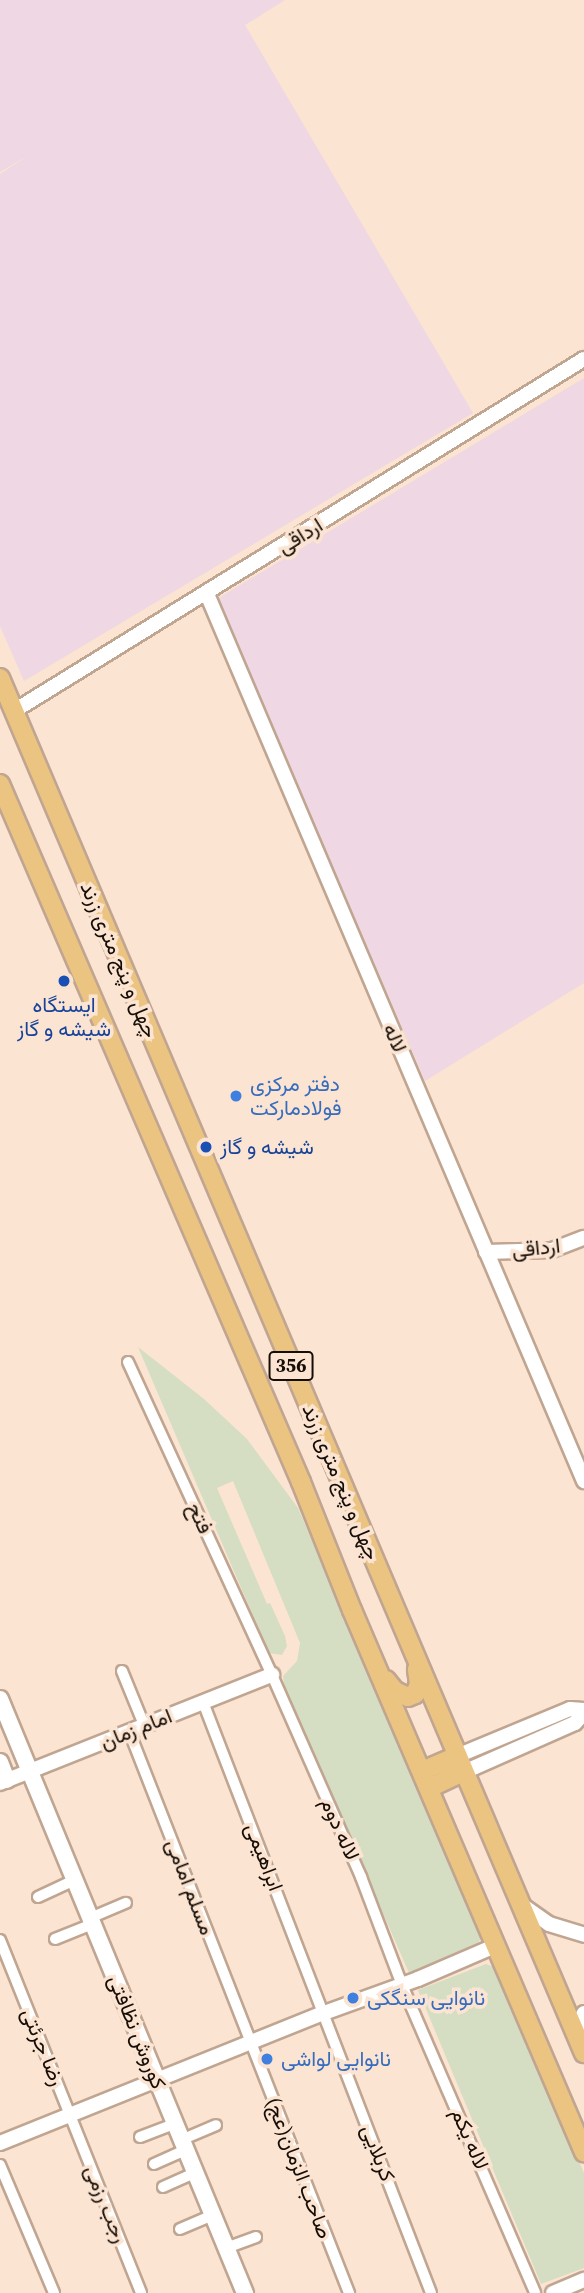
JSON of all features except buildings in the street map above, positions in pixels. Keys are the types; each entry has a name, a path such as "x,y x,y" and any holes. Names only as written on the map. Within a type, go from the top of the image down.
{"main road":[{"name":"چهل و پنج متری زرند","path":"0,678 584,2053"},
{"name":"چهل و پنج متری زرند","path":"0,783 301,1482 376,1665 584,2152"},
{"path":"376,1665 395,1691 408,1697 415,1693 419,1684 416,1660"},
{"name":"کوروش نظافتی","path":"0,1699 245,2293"},
{"path":"0,1762 3,1781"},
{"path":"422,1771 461,1764"},
{"path":"429,1788 461,1764"}],"street":[{"name":"ارداقی","path":"14,711 584,359"},
{"name":"لاله","path":"207,594 584,1481"},
{"name":"ارداقی","path":"486,1252 552,1250 584,1238"},
{"name":"فتح","path":"128,1362 272,1675"},
{"path":"122,1671 144,1726"},
{"name":"امام زمان","path":"3,1781 272,1675"},
{"name":"لاله دوم","path":"272,1675 361,1877 402,1985"},
{"name":"ابراهیمی","path":"204,1702 324,2013"},
{"path":"461,1764 575,1723 584,1712"},
{"name":"مسلم امامی","path":"129,1731 250,2043"},
{"path":"38,1897 74,1880"},
{"path":"55,1939 126,1903"},
{"path":"522,1905 549,1924 576,1935 584,1935"},
{"name":"رضا جرئتی","path":"0,1940 70,2115"},
{"path":"0,2143 497,1945"},
{"name":"لاله یکم","path":"402,1985 535,2293"},
{"name":"کربلایی","path":"324,2013 431,2293"},
{"path":"575,2032 584,2013"},
{"name":"صاحب الزمان(عج)","path":"250,2043 348,2293"},
{"name":"رجب رزمی","path":"70,2115 141,2293"},
{"path":"140,2137 174,2124"},
{"path":"154,2164 216,2125"},
{"path":"0,2165 54,2293"},
{"path":"163,2188 195,2173"},
{"path":"180,2229 212,2215"},
{"path":"226,2248 256,2237"},
{"path":"553,2293 584,2280"}],"shaded area":[{"path":"0,0 285,0 245,25 473,413 24,681 0,626 0,174 31,154 0,172"},
{"path":"584,378 584,983 425,1081 217,599"}],"green space":[{"path":"138,1347 204,1399 247,1439 298,1508 483,1935 475,1948 410,1975 285,1690 283,1676 297,1661 300,1643 233,1481 217,1488 267,1604 270,1603 285,1636 287,1646 282,1655 269,1653"},
{"path":"486,1964 496,1968 584,2173 584,2268 541,2284 418,1990"}],"place":[{"name":"ایستگاه شیشه و گاز","path":"64,981"},
{"name":"دفتر مرکزی فولادمارکت","path":"236,1096"},
{"name":"شیشه و گاز","path":"206,1147"},
{"name":"نانوایی سنگکی","path":"353,1998"},
{"name":"نانوایی لواشی","path":"267,2059"}]}
